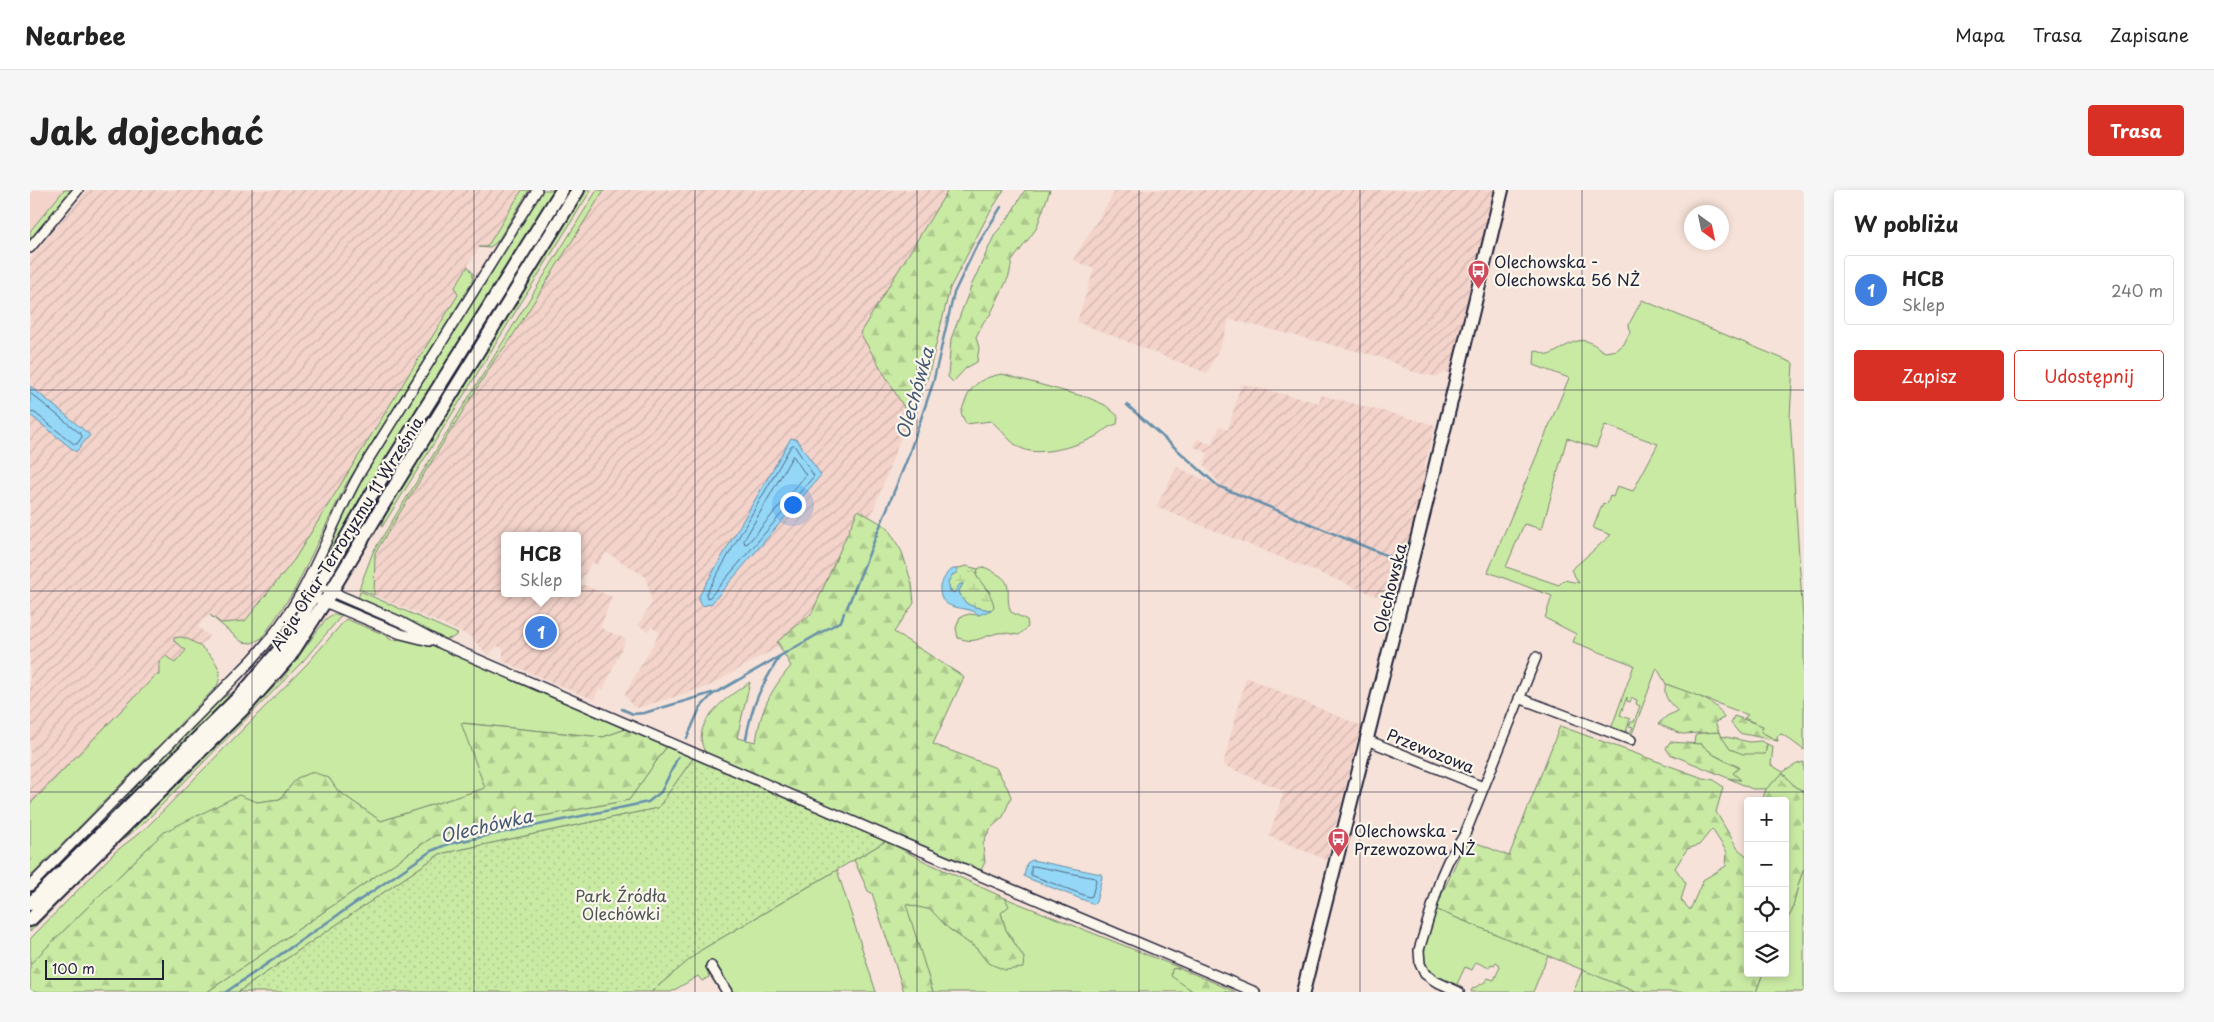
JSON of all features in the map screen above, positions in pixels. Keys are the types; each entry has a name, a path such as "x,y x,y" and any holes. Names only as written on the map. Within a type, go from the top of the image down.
{"street":[{"path":"30,248 78,190"},
{"path":"30,886 245,667 284,622 302,592 336,517 361,471 537,190"},
{"name":"Aleja Ofiar Terroryzmu 11 Września","path":"30,904 244,692 288,640 366,503 562,190"},
{"name":"Aleja Ofiar Terroryzmu 11 Września","path":"30,920 261,690 290,656 328,598 578,190"},
{"name":"Olechowska","path":"1303,992 1502,190"},
{"path":"316,592 328,598 401,622 442,644 873,831 1255,992"},
{"name":"Przewozowa","path":"1459,992 1430,978 1422,970 1418,957 1441,877 1448,861 1465,834 1536,657"},
{"path":"1519,698 1631,740"},
{"name":"Przewozowa","path":"1367,740 1483,787"},
{"path":"711,966 727,992"}],"shaded area":[{"path":"30,190 64,190 30,231"},
{"path":"87,190 522,190 487,247 480,246 455,286 458,295 294,560 245,621 221,623 211,614 203,620 198,627 209,636 30,853 30,259"},
{"path":"604,190 948,190 860,333 909,416 833,616 709,686 638,708 632,706 625,694 660,632 651,627 648,631 638,625 652,603 646,577 606,552 597,565 592,562 581,580 581,532 501,532 501,597 581,597 581,584 612,597 600,628 626,639 603,690 599,688 594,700 503,661 503,648 497,646 488,655 470,636 374,595 375,553 495,359 510,340"},
{"path":"1116,190 1497,190 1451,373 1445,372 1437,377 1414,372 1380,357 1229,319 1223,340 1207,373 1077,322 1094,269 1073,260"},
{"path":"1241,384 1319,403 1321,395 1435,425 1424,467 1428,469 1404,561 1369,549 1399,562 1389,601 1156,507 1177,467 1216,485 1219,483 1204,465 1208,453 1194,447 1197,439 1212,445 1220,426 1228,430"},
{"path":"1246,677 1361,726 1327,860 1269,836 1284,791 1223,765"}],"green space":[{"path":"64,190 73,190 30,242 30,231"},
{"path":"522,190 529,190 497,242 489,248 479,247 487,247"},
{"path":"542,190 555,190 325,562 321,560 362,479"},
{"path":"567,190 573,190 339,570 337,569 398,463"},
{"path":"584,190 591,190 382,527 387,510"},
{"path":"597,190 604,190 510,340 495,359 375,553 374,595 359,589 373,552"},
{"path":"948,190 1004,190 987,217 950,288 929,373 916,411 909,416 860,333"},
{"path":"1025,190 1050,190 1036,229 1012,261 1009,276 990,315 984,321 976,337 979,348 977,362 966,368 953,382 948,377 951,339 972,284 995,234 1007,220"},
{"path":"468,266 473,274 472,283 345,486 294,591 262,638 252,643 242,642 210,615 221,623 245,621 294,560 458,295 455,287"},
{"path":"1642,300 1793,363 1790,417 1804,634 1804,750 1782,734 1777,736 1778,741 1761,732 1762,726 1744,718 1748,715 1666,684 1657,668 1632,734 1630,733 1633,727 1629,726 1631,722 1634,722 1640,706 1636,704 1637,700 1632,698 1630,702 1627,701 1627,697 1620,715 1630,719 1626,732 1611,729 1634,665 1573,642 1576,634 1545,618 1552,596 1488,572 1569,378 1534,365 1535,350 1548,355 1574,342 1586,341 1605,352 1617,350 1624,344 1630,332 1629,324","holes":["1605,425 1658,444 1633,491 1617,486 1613,497 1610,496 1607,504 1603,503 1593,528 1611,535 1571,570 1579,583 1564,580 1559,585 1506,567 1524,524 1542,529 1567,438 1596,448"]},
{"path":"1002,374 1089,398 1105,405 1118,416 1117,424 1082,443 1040,452 1018,447 991,421 966,424 961,413 970,391 979,382"},
{"path":"858,510 887,527 902,552 912,584 914,603 894,632 964,677 933,744 996,768 1011,797 1003,817 991,828 985,838 983,845 985,862 981,870 706,753 702,742 702,731 706,721 713,712 750,682 737,738 756,742 764,710 772,692 791,666 777,642 812,613"},
{"path":"966,566 978,569 976,575 993,602 994,607 991,610 967,604 959,591 963,583 954,593 950,591 948,582 952,575 958,572 956,569"},
{"path":"982,567 1006,582 1011,612 1027,620 1028,627 1019,635 997,633 977,640 958,638 956,628 960,617 969,614 979,615 990,592 976,575 978,569"},
{"path":"360,592 458,634 452,638 444,639 358,599"},
{"path":"333,614 342,615 304,660 144,823 111,849 30,932 30,928 53,904 282,679 326,619"},
{"path":"346,619 388,636 392,640 398,640 399,638 449,651 626,729 603,737 462,723 486,788 381,821 338,791 329,778 297,778 280,799 257,802 164,832 30,964 30,939 115,852 147,827 307,664"},
{"path":"180,637 197,644 209,654 220,672 217,686 30,877 30,804 156,675 159,675 159,662 166,656 175,663 186,650 174,641 174,638"},
{"path":"1666,684 1699,696 1715,706 1724,718 1715,722 1719,732 1682,734 1658,724 1667,716 1678,711 1666,696"},
{"path":"231,693 220,709 30,897 30,892 219,700"},
{"path":"1734,716 1763,726 1761,732 1778,741 1739,733 1731,723"},
{"path":"461,723 603,737 626,729 667,746 629,800 434,836 207,992 30,992 30,964 164,832 239,795 257,802 280,799 297,778 313,772 329,778 338,791 381,821 485,788"},
{"path":"1560,726 1703,778 1714,780 1723,787 1716,812 1738,849 1744,854 1744,977 1762,977 1756,992 1636,992 1435,909 1467,839 1509,856","holes":["1712,829 1727,852 1726,866 1703,880 1690,910 1681,900 1686,883 1675,868 1687,849 1699,845"]},
{"path":"1719,732 1730,749 1765,754 1767,744 1773,747 1771,765 1783,772 1804,762 1804,791 1795,787 1783,773 1766,789 1752,789 1728,778 1740,780 1733,773 1739,767 1714,755 1701,744 1694,744 1695,736 1700,733"},
{"path":"1721,736 1750,742 1761,741 1767,744 1765,754 1743,754 1730,749"},
{"path":"1670,742 1701,744 1714,755 1739,768 1733,773 1741,780 1728,778 1670,754 1666,748"},
{"path":"667,746 694,757 658,808 440,854 238,992 207,992 434,836 629,800"},
{"name":"Park Źródła Olechówki","path":"694,757 886,841 701,950 651,992 238,992 440,854 658,808"},
{"path":"1783,773 1795,787 1804,791 1804,868 1789,916 1789,797 1763,797 1766,789"},
{"path":"886,841 924,861 1005,898 1009,906 1001,913 1006,930 1024,958 1023,968 1005,970 988,963 977,949 948,928 931,910 906,904 933,992 904,992 872,893 868,891 854,860"},
{"path":"1804,868 1804,992 1756,992 1762,977 1789,977 1789,916"},
{"path":"837,870 876,992 732,992 714,965 707,968 709,977 702,981 698,976 671,992 651,992 701,950"},
{"path":"1005,898 1180,968 1173,969 1189,989 1194,992 933,992 905,904 931,909 948,928 977,949 988,963 1024,958 1006,930 1001,913 1008,906"},
{"path":"1435,909 1548,955 1533,992 1471,992 1472,989 1485,982 1488,978 1494,980 1500,967 1496,962 1494,965 1491,964 1489,968 1476,962 1472,970 1465,967 1457,984 1462,986 1459,989 1434,977 1423,963 1422,954 1423,945"},
{"path":"1180,968 1236,992 1194,992 1171,976 1172,969"},
{"path":"1583,969 1636,992 1573,992"}],"water":[{"path":"30,386 90,435 76,452 30,415"},
{"path":"791,438 797,440 821,475 711,604 702,606 699,602 699,596"},
{"path":"956,569 958,572 952,575 948,582 950,591 954,593 959,585 963,583 959,591 967,604 991,610 979,615 974,611 948,605 943,601 940,585 948,572"},
{"path":"1032,860 1101,874 1102,877 1096,902 1094,904 1027,878 1024,876 1027,863"}],"waterway":[{"name":"Olechówka","path":"847,608 908,457 933,383 954,293 975,249 1001,207"},
{"path":"1127,405 1218,486 1400,561 1402,569"},
{"name":"Olechówka","path":"687,738 700,708 712,695 841,621 844,613"},
{"path":"746,739 751,715 758,696 780,656"},
{"path":"622,709 633,714 644,713 712,693"},
{"name":"Olechówka","path":"226,992 431,851 448,844 648,802 661,792 678,757"}],"place":[{"name":"Olechowska - Olechowska 56 NŻ","path":"1478,289"},
{"name":"HCB","path":"541,632"},
{"name":"Olechowska - Przewozowa NŻ","path":"1338,858"}]}
